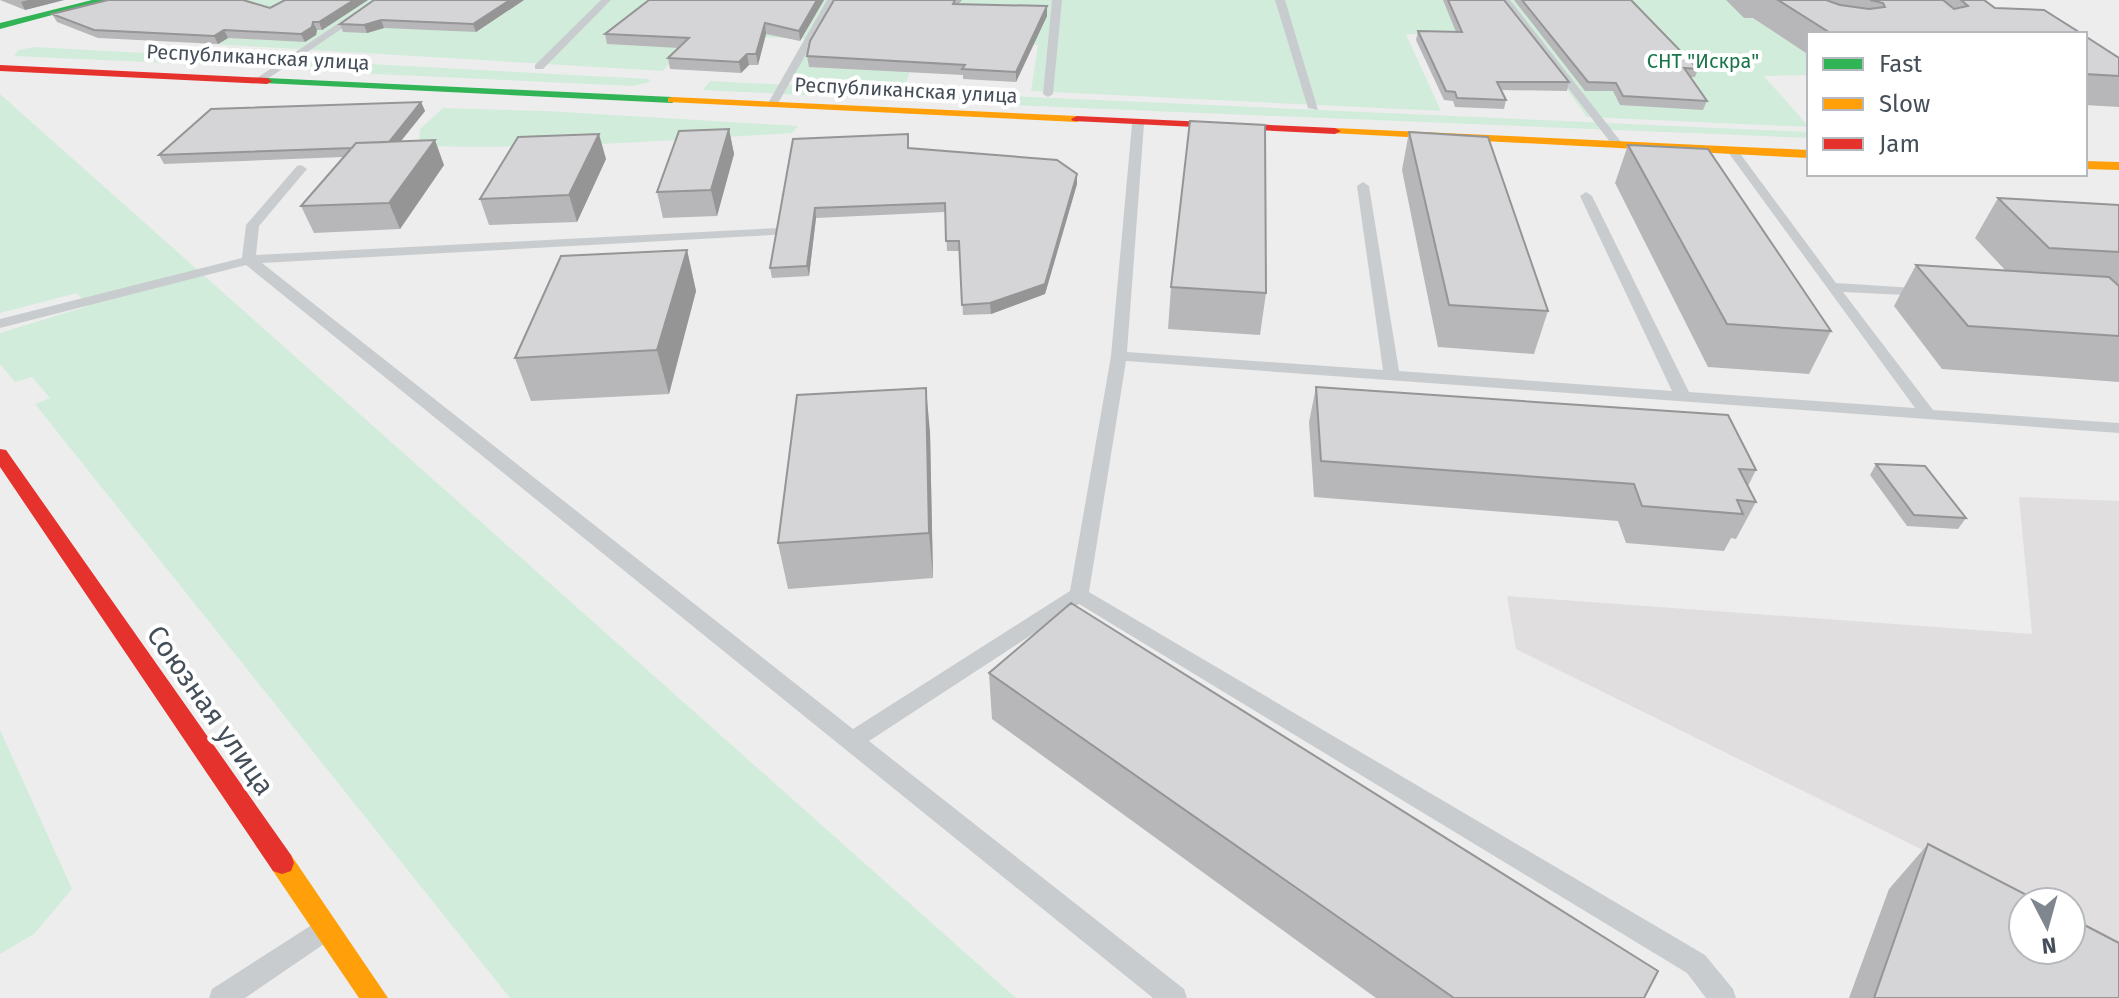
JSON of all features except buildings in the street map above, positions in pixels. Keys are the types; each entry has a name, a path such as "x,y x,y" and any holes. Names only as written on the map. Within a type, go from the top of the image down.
{"main road":[{"path":"0,26 103,0"},
{"name":"Республиканская улица","path":"2,67 1807,154"},
{"path":"2087,165 2119,166"},
{"name":"Союзная улица","path":"0,454 375,998"}],"lane":[{"path":"262,78 379,0"},
{"path":"539,67 606,0"},
{"path":"772,105 832,0"},
{"path":"1048,94 1057,0"},
{"path":"1280,0 1314,108"},
{"path":"1505,0 1618,145"},
{"path":"0,32 25,20"},
{"path":"854,740 1079,595 1119,356 1138,124"},
{"path":"1732,150 1927,413"},
{"path":"249,260 253,225 301,169"},
{"path":"1363,186 1392,375"},
{"path":"1586,196 1682,394"},
{"path":"0,324 249,260 773,231"},
{"path":"249,260 1174,998"},
{"path":"1832,287 1944,294"},
{"path":"1119,356 1682,394 2119,428"},
{"path":"1079,595 1696,964 1723,998"},
{"path":"222,998 327,927"}],"shaded area":[{"path":"2019,497 2119,501 2119,988 2087,958 2087,886 2007,886 2007,892 1516,649 1507,596 2032,634"}],"green space":[{"name":"СНТ \"Искра\"","path":"138,0 1756,0 1807,34 1807,75 1764,76 1807,127 1587,117 1530,39 1406,34 1441,111 1031,91 1038,45 922,39 905,85 783,78 805,39 694,34 663,71 162,41 228,8"},
{"path":"34,47 221,57 220,63 209,65 14,56 18,50"},
{"path":"313,61 649,79 650,82 633,86 291,70 294,63"},
{"path":"710,81 930,92 935,98 927,101 703,90"},
{"path":"0,94 1016,998 510,998 35,404 50,398 32,377 15,382 0,364 0,333 88,306 77,293 0,313"},
{"path":"966,94 1807,132 1807,138 959,103"},
{"path":"443,108 798,126 792,133 652,141 419,146 420,129"},
{"path":"0,730 72,889 34,934 0,954"}],"traffic: fast":[{"path":"0,26 103,0"},
{"path":"267,81 672,100"}],"traffic: slow":[{"path":"672,100 1077,119"},
{"path":"1335,131 1807,154"},
{"path":"2087,165 2119,166"},
{"path":"282,863 375,998"}],"traffic: jam":[{"path":"0,68 267,81"},
{"path":"1077,119 1335,131"},
{"path":"0,454 282,863"}]}
